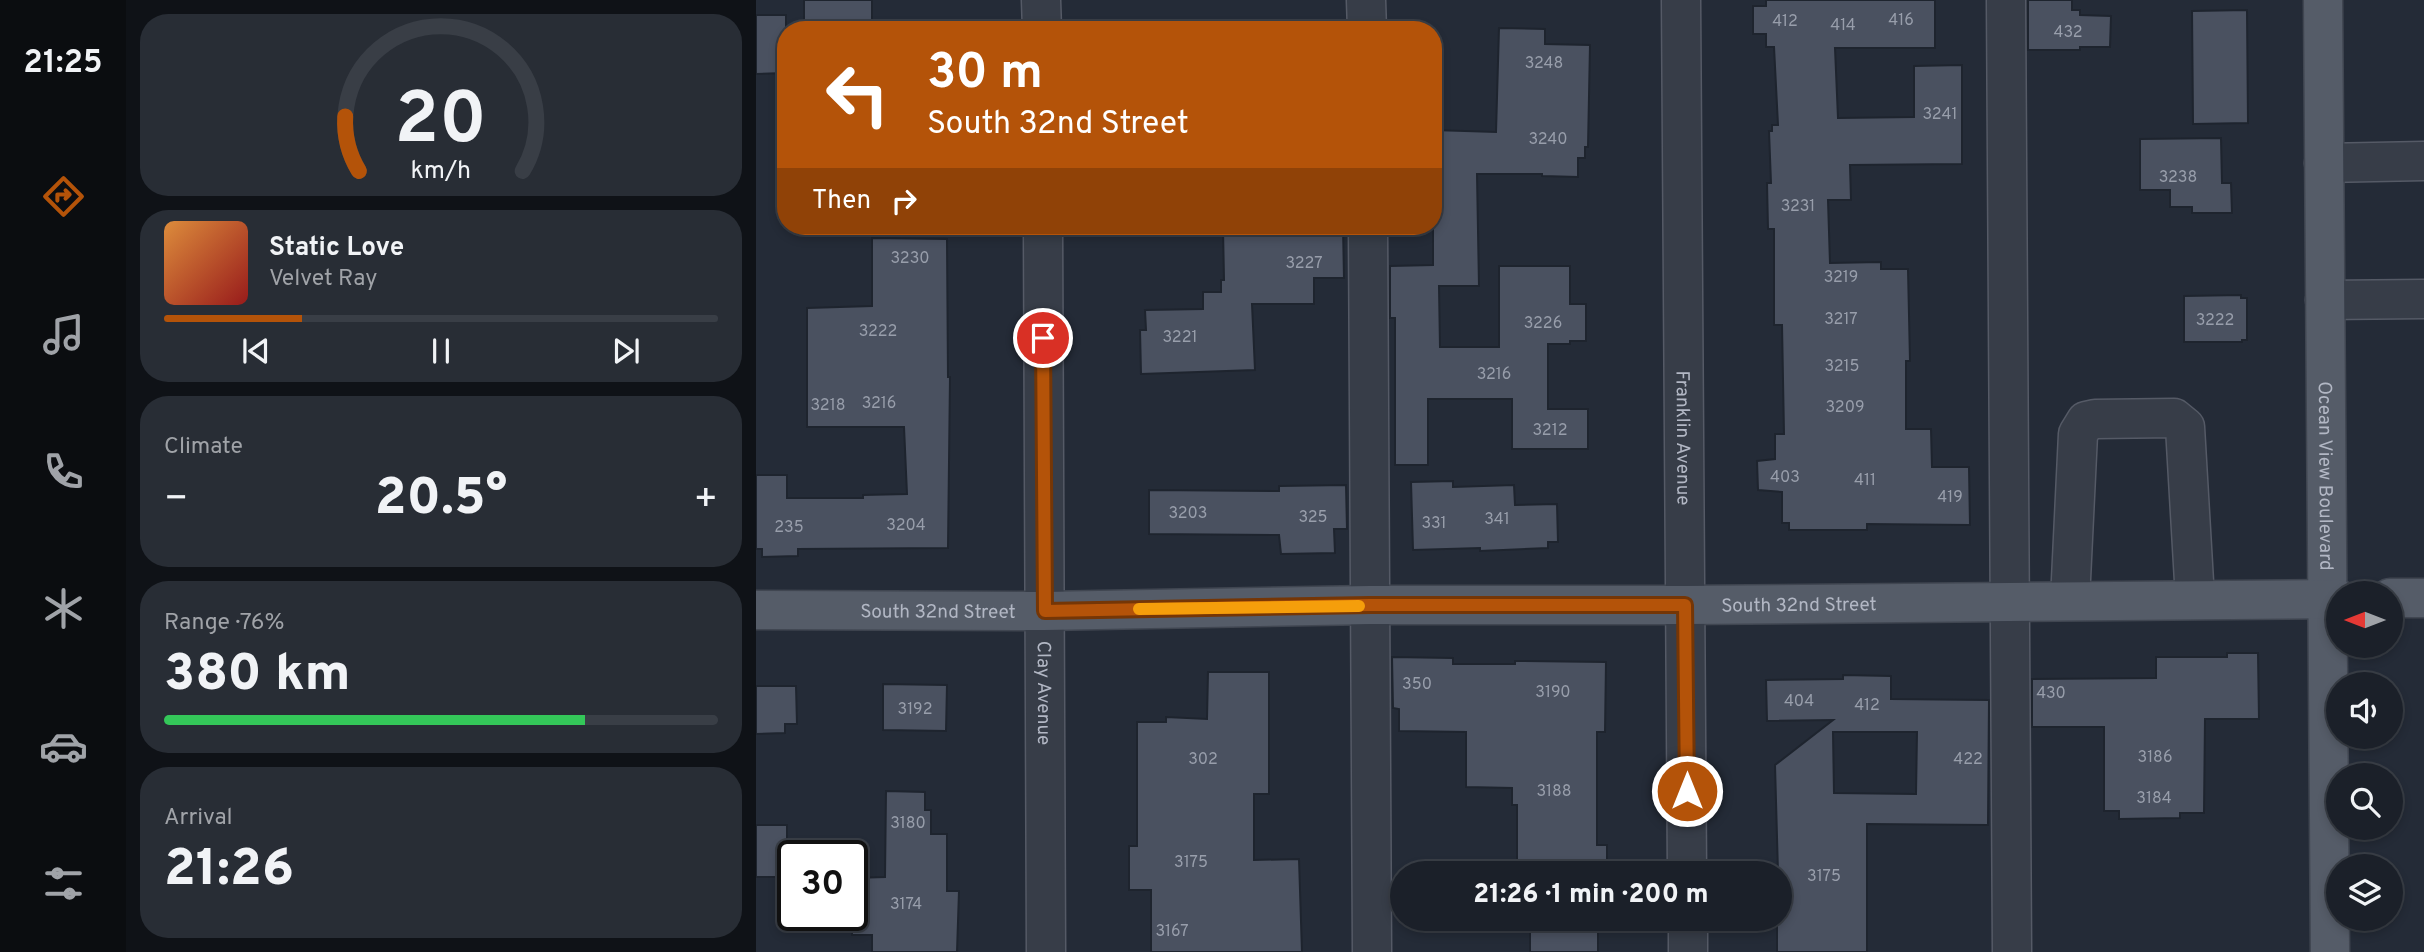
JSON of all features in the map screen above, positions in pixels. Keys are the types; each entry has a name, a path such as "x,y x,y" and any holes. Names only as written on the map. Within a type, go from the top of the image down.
{"main road":[{"name":"Ocean View Boulevard","path":"2323,0 2325,300 2332,581"},
{"path":"2403,598 2424,598"},
{"name":"South 32nd Street","path":"756,610 1045,611 1370,605 2326,599"},
{"name":"Ocean View Boulevard","path":"2330,952 2332,658"}],"street":[{"path":"1041,0 1042,21"},
{"path":"1367,0 1367,21"},
{"name":"Franklin Avenue","path":"1681,0 1687,861"},
{"path":"2006,0 2012,952"},
{"path":"2324,163 2424,161"},
{"name":"Clay Avenue","path":"1042,235 1046,952"},
{"path":"1368,235 1372,952"},
{"path":"2325,300 2424,299"},
{"path":"2070,600 2078,434 2086,421 2095,419 2174,418 2185,428 2195,599"},
{"path":"1688,931 1688,952"}],"building":[{"path":"804,0 872,0 872,21 804,21"},
{"path":"1766,0 1935,0 1935,48 1835,48 1838,118 1914,117 1914,66 1962,65 1962,164 1850,165 1851,200 1828,200 1830,263 1881,262 1881,269 1908,269 1910,361 1906,361 1906,429 1931,429 1932,467 1969,467 1970,525 1867,524 1867,530 1789,530 1789,523 1782,523 1782,492 1758,490 1757,461 1775,459 1775,434 1784,434 1782,325 1774,325 1774,229 1768,229 1767,183 1771,183 1769,131 1772,131 1772,125 1778,125 1774,47 1766,47 1766,34 1753,34 1753,6 1766,6"},
{"path":"2028,0 2072,0 2072,10 2080,10 2080,15 2111,16 2110,47 2028,50"},
{"path":"2247,10 2248,123 2193,124 2192,11"},
{"path":"756,15 786,15 786,21 777,21 777,73 756,74"},
{"path":"1499,28 1545,29 1545,44 1590,45 1588,147 1585,147 1585,158 1578,158 1578,177 1477,174 1479,286 1439,286 1440,347 1499,347 1499,266 1570,266 1570,304 1586,304 1586,341 1548,344 1548,409 1588,409 1588,449 1512,449 1512,399 1428,399 1428,465 1395,465 1395,318 1390,318 1390,266 1433,265 1433,235 1442,235 1442,130 1496,132"},
{"path":"2221,138 2222,183 2231,183 2232,213 2192,213 2192,207 2170,207 2170,190 2140,190 2140,139"},
{"path":"1223,235 1343,235 1344,278 1314,278 1314,304 1252,304 1255,370 1141,374 1140,330 1146,330 1145,310 1203,309 1203,292 1221,292 1221,280 1224,280"},
{"path":"872,238 947,239 950,377 948,548 798,549 798,556 762,557 762,549 756,549 756,475 787,475 787,498 863,498 863,495 907,494 904,427 807,427 807,308 872,306"},
{"path":"2241,295 2241,298 2247,298 2247,340 2184,342 2184,296"},
{"path":"1453,481 1453,487 1514,485 1515,505 1557,504 1558,542 1548,542 1548,548 1413,550 1411,482"},
{"path":"1346,485 1347,529 1334,529 1335,553 1281,554 1279,535 1149,534 1149,490 1279,491 1279,486"},
{"path":"2227,653 2258,653 2259,719 2205,719 2204,813 2180,813 2180,818 2119,819 2119,811 2104,811 2104,727 2032,727 2032,679 2156,678 2156,657 2227,657"},
{"path":"1392,657 1453,658 1453,664 1515,664 1515,661 1606,662 1605,732 1597,732 1597,845 1607,845 1607,861 1517,861 1517,805 1512,805 1512,788 1466,787 1466,732 1399,731 1399,709 1393,708"},
{"path":"1208,672 1269,672 1269,794 1254,794 1254,860 1299,859 1302,952 1151,952 1151,890 1129,890 1129,846 1137,846 1137,722 1166,722 1166,717 1207,719"},
{"path":"1843,675 1891,676 1891,699 1989,700 1988,825 1867,824 1867,952 1777,952 1777,931 1792,931 1792,861 1778,861 1775,765 1833,720 1767,721 1766,680 1843,679","holes":["1833,732 1917,732 1916,794 1834,793"]},
{"path":"883,684 947,685 946,731 883,730"},
{"path":"756,686 796,686 797,724 785,724 785,733 756,734"},
{"path":"886,791 925,792 925,810 931,810 931,834 947,834 947,891 959,891 957,952 872,952 872,935 852,935 852,931 868,931 868,878 885,877"},
{"path":"756,825 787,825 787,840 777,840 777,877 756,877"},
{"path":"1530,931 1598,931 1598,952 1530,952"}],"slow traffic":[{"path":"1139,609 1359,606"}],"route":[{"path":"1043,338 1045,611 1370,605 1685,605 1687,791"}]}
